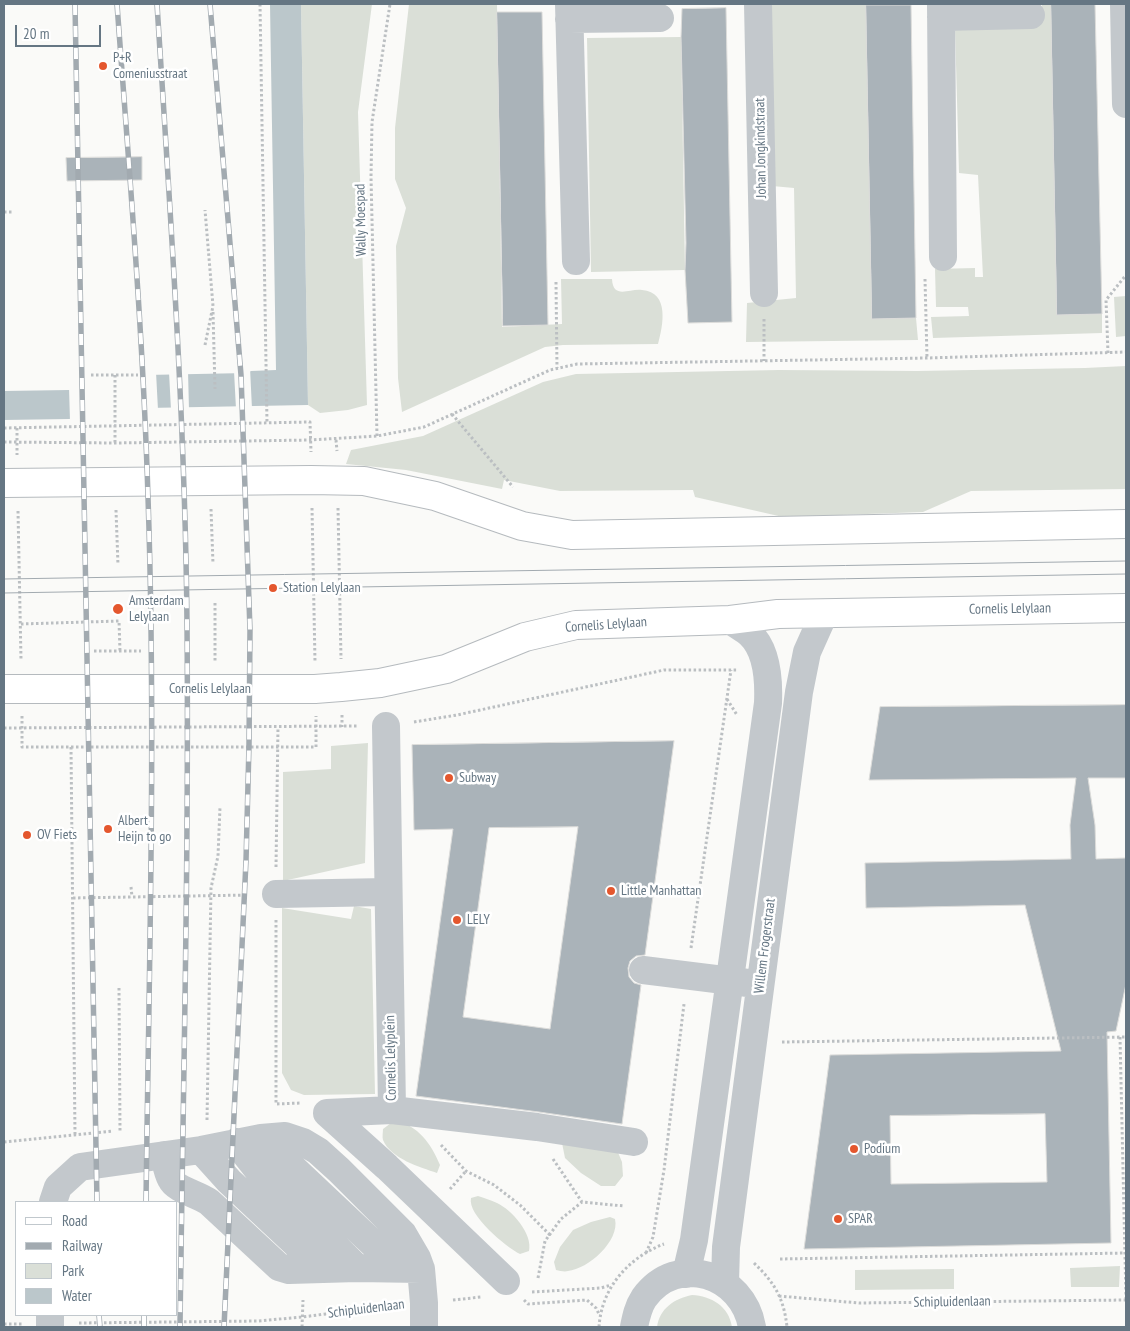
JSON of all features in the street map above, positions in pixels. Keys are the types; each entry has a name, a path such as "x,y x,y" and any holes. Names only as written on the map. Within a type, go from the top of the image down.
{"main road":[{"path":"11,483 364,481 435,496 522,526 572,535 1126,524"},
{"name":"Cornelis Lelylaan","path":"12,689 328,688 380,683 446,669 525,637 576,625 730,620 778,614 1126,608"}],"street":[{"name":"Johan Jongkindstraat","path":"758,4 764,293"},
{"path":"1125,9 1126,104"},
{"path":"943,257 942,10 1031,15"},
{"path":"576,261 569,11 660,18"},
{"name":"Willem Frogerstraat","path":"725,1283 727,1239 799,692 807,652 824,614"},
{"path":"686,1274 694,1240 768,692 764,659 759,648 750,634 730,620"},
{"name":"Cornelis Lelyplein","path":"327,1113 392,1110 386,726"},
{"path":"276,894 388,892"},
{"path":"643,970 760,985"},
{"path":"392,1110 536,1127 634,1142"},
{"path":"327,1113 387,1167 505,1291"},
{"path":"53,1201 58,1187 80,1167 285,1136 303,1142 318,1151 403,1234 417,1258 410,1269 424,1315"},
{"path":"249,1140 258,1170 357,1268"},
{"path":"201,1150 229,1181 323,1269"},
{"path":"164,1155 173,1184 197,1194 209,1202 280,1266 289,1270 410,1269"},
{"path":"634,1327 637,1312 645,1298 656,1286 670,1278 686,1274 700,1274 713,1277 725,1283 736,1292 744,1303 750,1316 752,1327"}],"path":[{"path":"260,4 267,423"},
{"name":"Wally Moespad","path":"377,436 371,177 372,122 390,4"},
{"path":"205,210 212,306 215,390"},
{"path":"4,212 14,212"},
{"path":"927,358 925,264 943,257"},
{"path":"557,368 556,278 576,261"},
{"path":"1108,353 1106,300 1126,275"},
{"path":"764,293 764,361"},
{"path":"205,345 212,306"},
{"path":"4,442 115,443 336,440 377,436 424,427 557,368 577,364 927,358 1126,352"},
{"path":"91,375 138,375"},
{"path":"115,375 115,443"},
{"path":"452,414 513,487"},
{"path":"4,428 310,422 310,440 324,480 328,688 342,727"},
{"path":"17,428 17,442 11,483 20,624 12,689 22,728 22,747 316,747 316,726 328,688 324,480 336,440"},
{"path":"211,506 213,564"},
{"path":"116,509 118,565"},
{"path":"215,603 216,663"},
{"path":"20,624 119,621 120,652"},
{"path":"94,652 141,651"},
{"path":"4,728 386,726 456,715 664,670 730,670 727,699"},
{"path":"278,727 276,1104 319,1103 327,1113"},
{"path":"71,747 75,1135"},
{"path":"72,794 77,793"},
{"path":"207,1123 210,896 218,856 220,807"},
{"path":"131,887 132,897"},
{"path":"74,898 276,894"},
{"path":"119,988 120,1130"},
{"path":"753,1043 1126,1037"},
{"path":"1120,1038 1126,1300"},
{"path":"426,1114 439,1143 466,1171 494,1185 520,1204 550,1235"},
{"path":"536,1127 582,1202"},
{"path":"538,1278 545,1241 561,1219 582,1202 624,1206"},
{"path":"780,1259 1126,1253"},
{"name":"Schipluidenlaan","path":"4,1324 248,1321 302,1317 371,1307 424,1315 505,1291 601,1288 611,1285"},
{"path":"505,1291 528,1304 587,1300 596,1308 599,1314"},
{"name":"Schipluidenlaan","path":"779,1296 859,1303 1126,1300"},
{"path":"302,1327 303,1300"}],"green space":[{"path":"301,4 372,4 358,112 367,405 348,410 320,413 308,405"},
{"path":"409,4 497,4 502,327 562,324 561,279 612,279 615,289 619,291 642,290 651,292 657,297 661,303 663,320 658,344 563,345 545,347 402,412 398,378 396,246 406,208 395,179 395,128"},
{"path":"1042,4 1051,4 1057,315 1102,314 1102,333 933,338 931,317 969,316 968,307 936,307 935,269 975,268 975,277 983,277 978,175 959,173 955,27 1042,14"},
{"path":"770,5 866,5 872,319 916,318 918,340 746,342 747,303 796,298 794,188 772,186"},
{"path":"681,37 685,270 591,272 587,38"},
{"path":"1126,296 1126,336 1116,337 1114,297"},
{"path":"1126,366 1126,489 971,491 923,512 783,517 695,497 693,490 560,491 504,480 502,489 406,470 346,464 351,450 423,436 543,382 576,374 779,370 917,371"},
{"path":"368,743 365,863 283,881 283,772 331,769 331,746"},
{"path":"354,906 371,909 375,1094 304,1095 291,1090 282,1073 282,908 351,919"},
{"path":"395,1120 410,1126 423,1136 440,1165 437,1173 399,1157 387,1147 383,1139 383,1129"},
{"path":"562,1143 617,1150 622,1162 623,1176 615,1186 601,1186 581,1173 565,1158"},
{"path":"478,1196 503,1206 515,1217 528,1237 529,1251 520,1254 489,1230 471,1205 471,1198"},
{"path":"610,1217 615,1219 613,1236 601,1252 576,1269 556,1270 554,1262 560,1247 573,1230 591,1222"},
{"path":"1120,1266 1119,1287 1071,1287 1070,1268"},
{"path":"954,1269 954,1289 855,1290 855,1270"},
{"path":"692,1295 706,1297 723,1308 732,1327 657,1327 661,1315 669,1305 679,1299"}],"water":[{"path":"270,4 301,4 308,405 147,408 69,419 4,420 4,391 69,390 146,375 247,373 251,371 276,370"}],"pier":[{"path":"250,368 252,409 236,409 234,371"},
{"path":"188,371 189,410 171,410 169,372"},
{"path":"145,372 156,372 158,410 70,421 69,387"}],"building":[{"path":"1051,4 1095,4 1102,314 1057,315"},
{"path":"866,5 911,5 916,318 872,319"},
{"path":"726,8 732,322 688,323 685,270 682,9"},
{"path":"497,12 542,12 548,325 503,326"},
{"path":"142,157 142,180 67,181 66,158"},
{"path":"1126,705 1126,778 1088,778 1095,825 1096,859 1126,858 1126,984 1116,1031 1107,1032 1111,1243 804,1249 830,1055 1061,1051 1025,905 866,908 865,863 1071,859 1070,825 1076,778 869,780 880,707","holes":["1045,1114 1047,1182 891,1184 890,1116"]},
{"name":"Little Manhattan","path":"674,741 645,955 636,956 630,961 628,968 629,977 634,983 641,985 622,1124 416,1096 453,829 414,830 412,745","holes":["578,827 550,1029 463,1017 489,828"]}],"tram line":[{"path":"4,579 1126,561"},
{"path":"4,593 1126,574"}],"railway":[{"path":"75,4 97,1201"},
{"path":"117,4 143,373 148,497 151,673 151,850 146,1201"},
{"path":"157,4 176,313 186,545 187,798 180,1327"},
{"path":"210,4 241,375 250,630 246,861 224,1327"},
{"path":"99,1316 100,1327"},
{"path":"144,1316 144,1327"}],"place":[{"name":"P+R Comeniusstraat","path":"103,66"},
{"name":"Station Lelylaan","path":"273,588"},
{"name":"Amsterdam Lelylaan","path":"118,609"},
{"name":"Subway","path":"449,778"},
{"name":"Albert Heijn to go","path":"108,829"},
{"name":"OV Fiets","path":"27,835"},
{"name":"Little Manhattan","path":"611,891"},
{"name":"LELY","path":"457,920"},
{"name":"Podium","path":"854,1149"},
{"name":"SPAR","path":"838,1219"}]}
